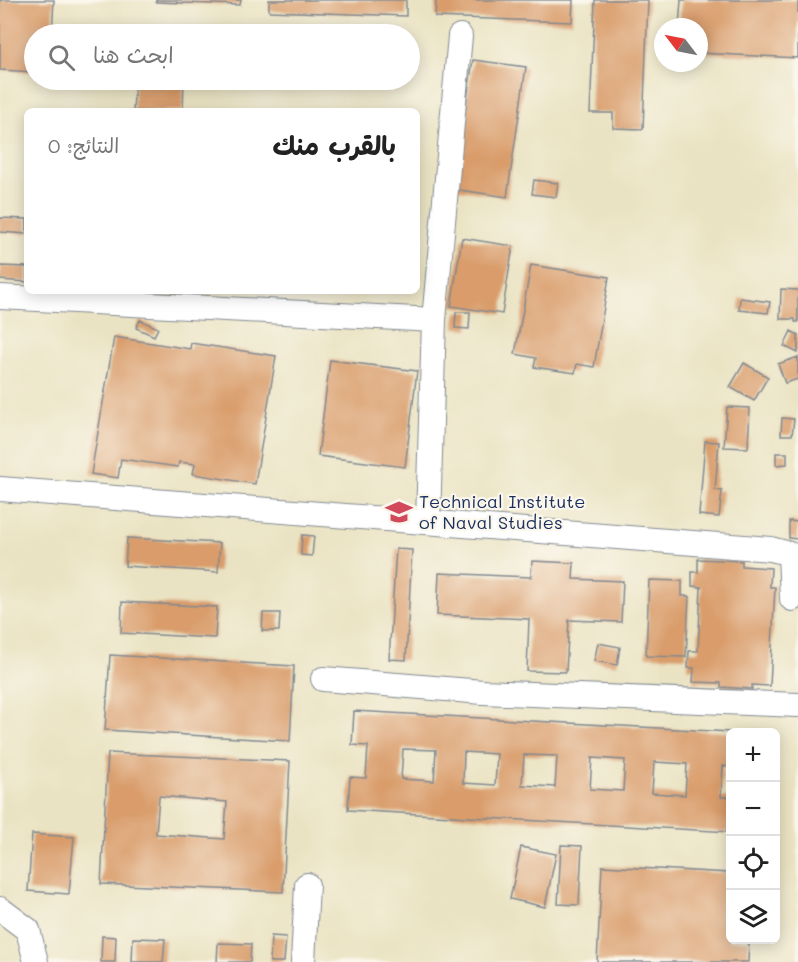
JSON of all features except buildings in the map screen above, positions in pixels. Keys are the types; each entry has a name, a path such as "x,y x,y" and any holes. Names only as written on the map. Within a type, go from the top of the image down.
{"street":[{"path":"428,522 434,320 460,36"},
{"path":"0,297 434,320"},
{"path":"0,489 771,549 790,554 792,599"},
{"path":"323,679 483,692 798,705"},
{"path":"303,962 307,885"},
{"path":"0,909 28,930 36,962"}],"place":[{"name":"Technical Institute of Naval Studies","path":"399,512"}]}
